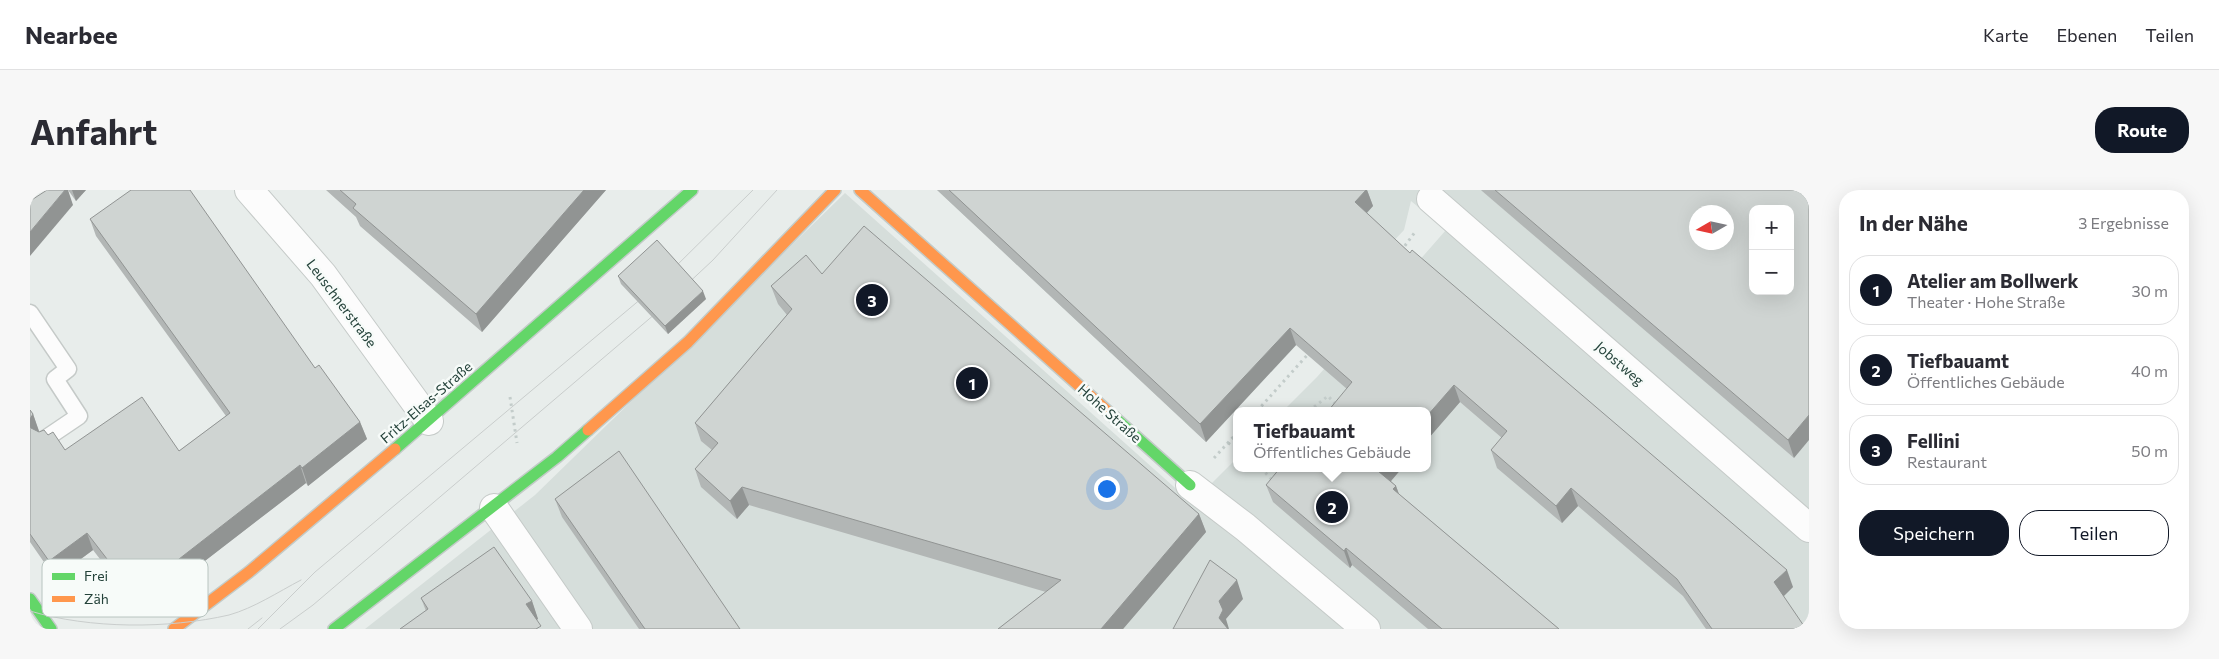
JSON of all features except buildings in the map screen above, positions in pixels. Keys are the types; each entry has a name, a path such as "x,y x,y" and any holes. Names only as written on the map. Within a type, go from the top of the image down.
{"main road":[{"name":"Fritz-Elsas-Straße","path":"208,603 249,572 429,421 692,190"},
{"path":"334,629 494,508 557,457 688,342 835,190"},
{"name":"Hohe Straße","path":"860,190 1190,485"},
{"path":"30,599 42,616"},
{"path":"43,617 51,629"},
{"name":"Fritz-Elsas-Straße","path":"174,629 190,617"}],"street":[{"name":"Leuschnerstraße","path":"250,190 322,275 429,421"},
{"name":"Jobstweg","path":"1431,199 1809,528"},
{"name":"Hohe Straße","path":"1190,485 1245,527 1366,629"},
{"path":"494,508 578,629"}],"lane":[{"path":"30,313 68,370 55,379 79,416 45,439"}],"path":[{"path":"1399,254 1412,239 1431,199"},
{"path":"1261,407 1315,346"},
{"path":"510,389 519,452"},
{"path":"1315,407 1328,396 1338,407"},
{"path":"1228,443 1233,446"},
{"path":"1265,472 1276,484 1281,479"}],"shaded area":[{"path":"937,190 1809,190 1809,629 365,629 535,495 845,193 1192,503 1233,462 1233,472 1431,472 1431,407 1287,407 1317,377 1446,230 1411,201 1404,230 1239,407 1233,407 1233,413 1206,442"}],"tram line":[{"path":"668,274 753,190"},
{"path":"682,289 713,260 777,190"},
{"path":"258,629 315,572 648,293"},
{"path":"280,629 313,605 662,308"},
{"path":"53,617 103,624 129,625 155,625 205,620 238,612 301,580"},
{"path":"30,611 42,614"},
{"path":"248,629 262,618"}],"traffic: fast":[{"path":"395,449 692,190"},
{"path":"1114,417 1190,485"},
{"path":"334,629 557,457 588,430"},
{"path":"30,599 42,616"},
{"path":"43,617 51,629"}],"traffic: slow":[{"path":"588,430 688,342 835,190"},
{"path":"860,190 1114,417"},
{"path":"208,603 249,572 395,449"},
{"path":"174,629 190,617"}],"place":[{"name":"Fellini","path":"872,300"},
{"name":"Atelier am Bollwerk","path":"972,383"},
{"name":"Tiefbauamt","path":"1332,507"}]}
